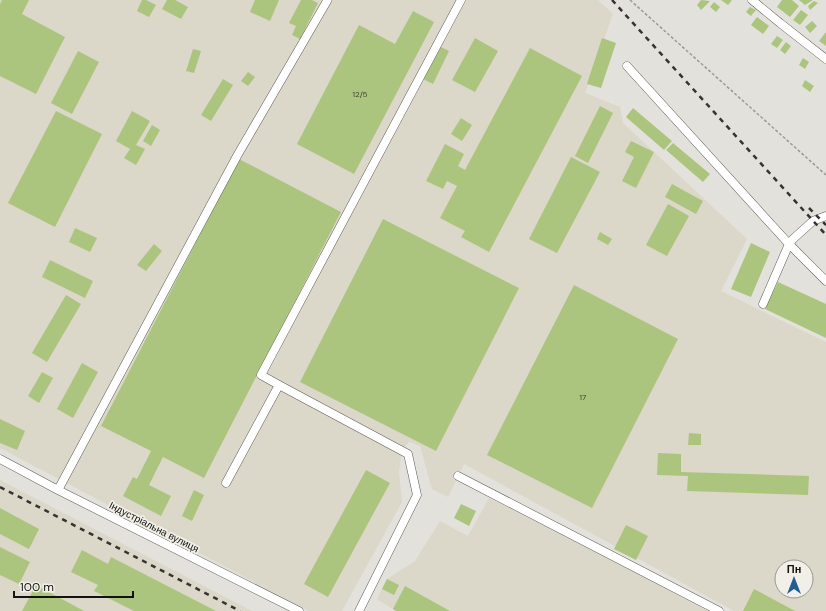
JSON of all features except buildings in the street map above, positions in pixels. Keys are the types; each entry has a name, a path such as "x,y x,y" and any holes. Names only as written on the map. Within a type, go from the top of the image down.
{"street":[{"path":"359,611 417,496 408,454 261,375 461,0"},
{"path":"752,0 826,59"},
{"path":"58,490 237,156 327,1"},
{"path":"626,66 789,244 826,281"},
{"path":"763,304 789,244 813,221 826,216"},
{"path":"226,483 279,385"},
{"name":"Індустріальна вулиця","path":"0,459 58,490 299,611"},
{"path":"458,476 719,611"}],"path":[{"path":"630,0 826,175"}],"shaded area":[{"path":"0,0 598,0 613,14 585,93 620,107 623,123 747,239 721,291 826,342 826,611 734,611 464,464 448,497 432,489 420,446 409,442 402,450 399,472 402,502 342,611 309,611 0,448"},
{"path":"0,480 252,611 0,611"},
{"path":"489,498 646,578 707,611 396,611 377,599 387,579 415,561 440,521 468,536"}],"railway":[{"path":"612,0 826,235"},
{"path":"809,208 826,225"},
{"path":"0,487 240,611"}]}
